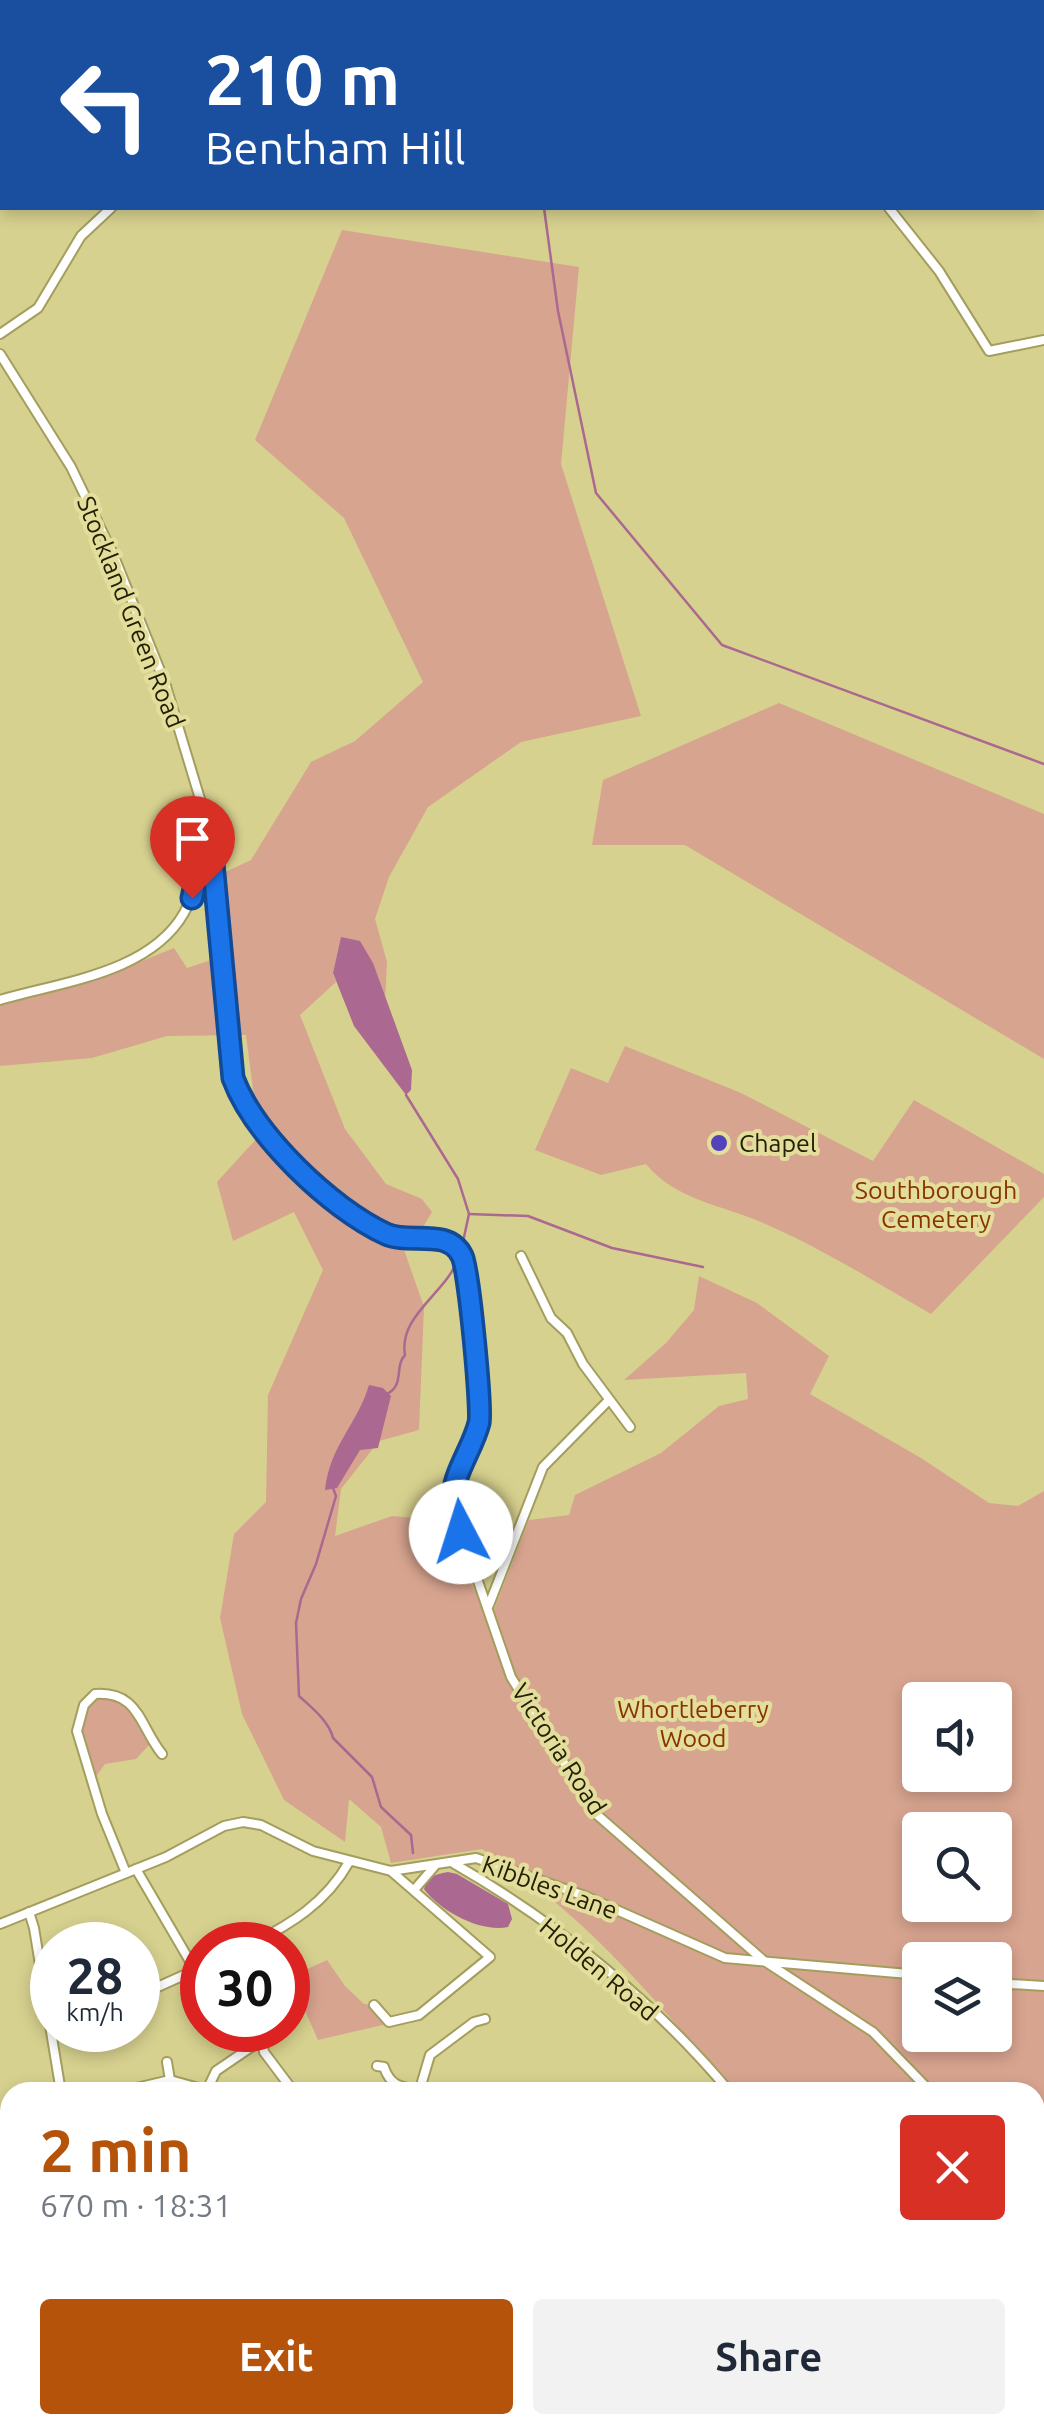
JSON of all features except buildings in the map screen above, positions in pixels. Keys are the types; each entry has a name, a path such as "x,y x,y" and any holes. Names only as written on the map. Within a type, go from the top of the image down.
{"street":[{"path":"0,334 38,308 81,236 109,210"},
{"path":"890,210 939,272 989,351 1044,340"},
{"name":"Stockland Green Road","path":"0,354 71,467 113,554 165,683 210,832 233,1078 240,1096 288,1160 350,1212 388,1235 452,1244 466,1266"},
{"path":"0,1000 121,965 156,947 174,928 192,898 210,832"},
{"path":"521,1256 551,1318 568,1334 608,1401 630,1427"},
{"name":"Victoria Road","path":"466,1266 480,1419 453,1496 461,1532 511,1677 595,1813 763,1960 873,2032 921,2082"},
{"path":"488,1607 544,1467 608,1401"},
{"path":"126,1873 102,1814 77,1731 84,1705 96,1694 122,1696 133,1704 162,1754"},
{"name":"Kibbles Lane","path":"0,1924 166,1858 224,1826 243,1822 261,1825 313,1851 391,1871 476,1858 585,1896 725,1958 902,1973"},
{"path":"290,1922 330,1890 348,1862"},
{"name":"Holden Road","path":"453,1863 508,1895 628,1988 721,2082"},
{"path":"414,1890 435,1866"},
{"path":"136,1870 180,1939"},
{"path":"374,2005 389,2022 419,2015 490,1957 391,1871"},
{"path":"28,1912 59,2082"},
{"path":"1012,1984 1044,1986"},
{"path":"423,2082 430,2055 474,2022 484,2020"},
{"path":"210,2082 216,2071 245,2052"},
{"path":"265,2052 286,2082"},
{"path":"167,2062 170,2080"},
{"path":"377,2066 384,2067 391,2082"},
{"path":"162,2082 177,2082"}],"green space":[{"name":"Whortleberry Wood","path":"342,230 579,267 561,464 641,716 521,742 428,807 389,877 375,919 387,962 385,1002 359,941 341,938 333,973 336,982 300,1015 345,1129 386,1184 422,1199 432,1212 416,1239 402,1244 424,1307 419,1430 379,1441 341,1489 335,1536 392,1516 438,1520 490,1620 529,1520 569,1515 575,1495 661,1453 719,1406 748,1399 746,1373 624,1380 666,1343 694,1310 699,1276 757,1303 829,1356 810,1394 921,1458 989,1503 1018,1506 1044,1491 1044,2082 725,2082 647,1992 586,1930 519,1874 482,1849 391,1863 381,1827 349,1799 345,1842 284,1800 242,1714 220,1618 234,1534 266,1502 268,1395 323,1270 294,1212 233,1241 217,1182 259,1136 246,1035 167,1036 92,1058 0,1066 0,1003 35,988 102,977 174,948 187,968 214,959 230,948 219,875 251,860 311,762 355,741 423,682 344,518 255,440"},
{"path":"779,703 1044,814 1044,1059 685,845 592,845 603,780"},
{"name":"Southborough Cemetery","path":"625,1046 741,1093 873,1161 914,1100 1044,1174 1044,1197 931,1314 783,1232 684,1193 646,1164 601,1175 535,1150 571,1068 608,1083"},
{"path":"95,1694 122,1696 152,1742 136,1759 105,1764 92,1782 77,1731 79,1715"},
{"path":"327,1960 345,1986 364,2004 374,2005 387,2024 318,2040 310,2022 310,1968"}],"shaded area":[{"path":"341,937 360,941 373,963 412,1070 411,1090 406,1095 354,1026 333,973"},
{"path":"369,1385 383,1388 391,1396 378,1448 360,1450 337,1488 325,1490 332,1460"},
{"path":"448,1872 508,1904 512,1919 508,1927 474,1923 450,1912 431,1897 424,1889 427,1882"}],"waterway":[{"path":"544,210 558,311 596,493 722,645 1044,764"},
{"path":"406,1095 458,1179 469,1214 461,1251"},
{"path":"469,1214 528,1216 612,1248 703,1267"},
{"path":"387,1394 398,1381 409,1328 458,1259"},
{"path":"333,1488 336,1496 296,1623 299,1696 372,1777 381,1807 411,1835 413,1853"}],"place":[{"name":"Chapel","path":"719,1143"}],"route":[{"path":"192,898 210,832 233,1078 258,1122 288,1160 350,1212 388,1235 444,1240 458,1249 466,1266 480,1419 453,1496 461,1532"}]}
